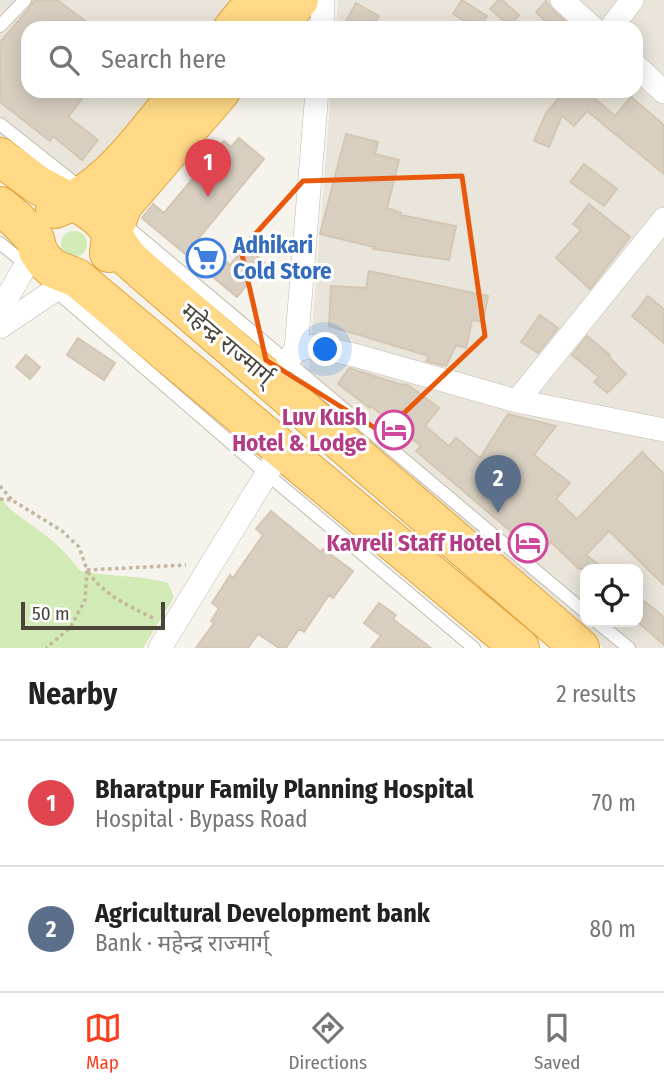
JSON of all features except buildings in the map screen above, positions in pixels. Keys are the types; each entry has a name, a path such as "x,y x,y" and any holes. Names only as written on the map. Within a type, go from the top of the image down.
{"highway":[{"path":"256,21 291,10"},
{"path":"174,98 105,179 79,198 55,209 39,226 39,267 92,273 101,265 109,252 114,227 135,190 215,98"},
{"name":"महेन्द्र राज्मार्ग्","path":"0,157 38,185 79,198 83,206 104,223 114,227 146,274 580,648"},
{"name":"महेन्द्र राज्मार्ग्","path":"0,205 18,220 39,267 275,462 520,648"}],"street":[{"path":"562,0 585,21"},
{"path":"616,21 632,0"},
{"path":"643,72 664,92"},
{"path":"316,98 292,355 314,346 517,401 664,430"},
{"path":"517,401 664,219"},
{"path":"0,310 39,267"},
{"path":"0,327 39,267"},
{"path":"166,638 275,462"}],"lane":[{"path":"0,26 25,0"},
{"path":"0,124 79,198"},
{"path":"114,227 292,355 429,482 580,608"},
{"path":"275,462 474,648"},
{"path":"603,627 629,648"}],"path":[{"path":"0,486 12,500 62,531 79,547 87,570 99,586 166,638"},
{"path":"0,499 12,500"},
{"path":"87,570 212,563"},
{"path":"46,648 70,628 85,600 87,570"}],"highlighted area":[{"path":"462,176 485,336 383,433 266,360 241,250 303,181"}],"shaded area":[{"path":"0,0 238,0 222,21 21,21 21,98 162,98 85,182 0,139"},
{"path":"338,0 664,0 664,648 603,648 466,536 307,392 330,98 643,98 643,21 336,21"}],"green space":[{"path":"74,231 83,235 87,244 83,253 74,257 65,253 61,244 65,235"},
{"path":"0,497 13,511 60,548 80,571 168,583 174,597 143,648 0,648"}],"place":[{"name":"Bharatpur Family Planning Hospital","path":"208,197"},
{"name":"Adhikari Cold Store","path":"206,258"},
{"name":"Luv Kush Hotel & Lodge","path":"394,430"},
{"name":"Agricultural Development bank","path":"498,513"},
{"name":"Kavreli Staff Hotel","path":"528,543"}]}
